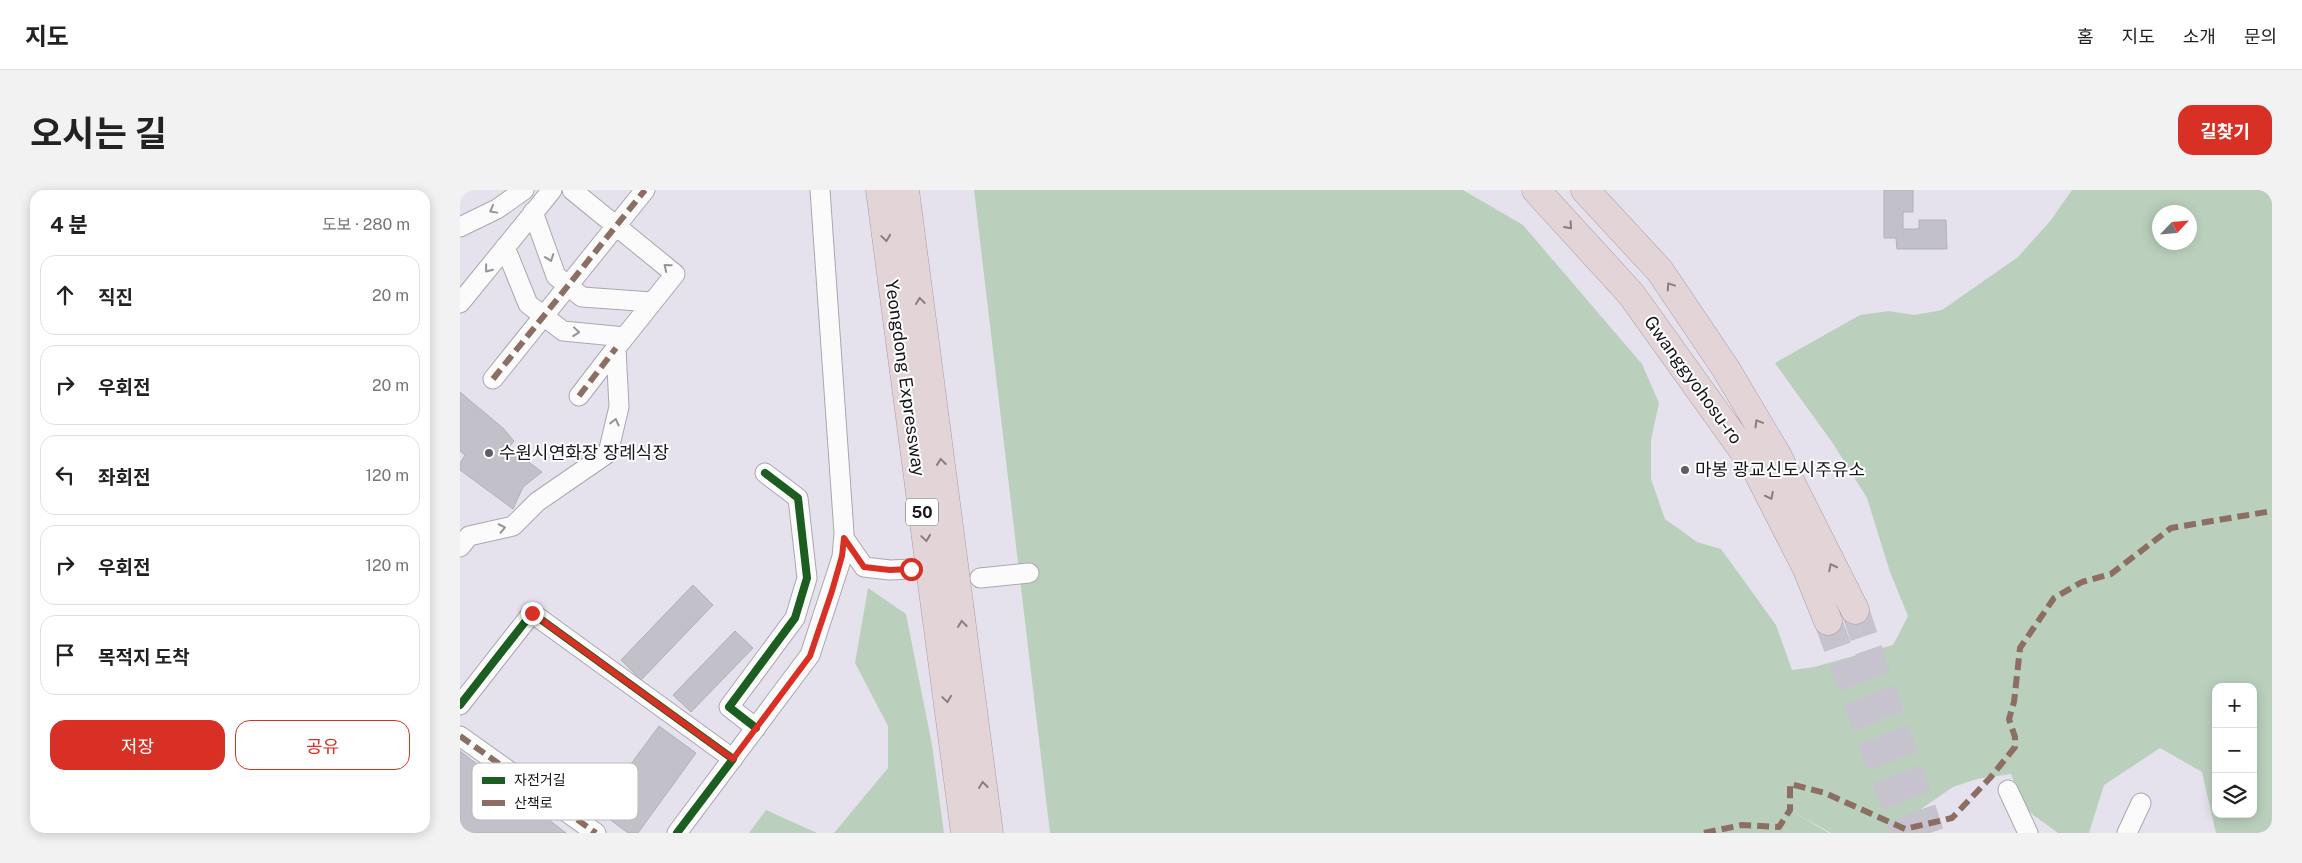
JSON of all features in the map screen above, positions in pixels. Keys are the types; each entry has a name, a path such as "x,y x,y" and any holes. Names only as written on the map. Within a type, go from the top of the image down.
{"highway":[{"name":"Yeongdong Expressway","path":"880,190 965,833"},
{"name":"Yeongdong Expressway","path":"905,190 989,833"},
{"name":"Gwanggyohosu-ro","path":"1536,190 1631,294 1755,467 1807,569 1828,621"},
{"name":"Gwanggyohosu-ro","path":"1585,190 1660,271 1726,369 1777,455 1855,610"}],"street":[{"path":"460,227 497,209 524,190"},
{"path":"460,303 552,190"},
{"path":"572,190 675,274 579,396"},
{"path":"493,379 645,190"},
{"path":"677,833 810,656 842,556 844,538 820,190"},
{"path":"533,212 556,276 582,297 652,302"},
{"path":"505,247 528,304 563,331 621,343"},
{"path":"460,547 469,536 513,526 537,502 608,453 619,407 621,343"},
{"path":"756,728 729,707 795,618 807,578 798,498 765,473"},
{"path":"844,538 864,567 890,570 911,569"},
{"path":"980,578 1029,573"},
{"path":"460,705 532,613 733,759"},
{"path":"460,736 498,763"},
{"path":"2008,790 2028,833"},
{"path":"2127,833 2141,803"},
{"path":"578,820 596,833"}],"green space":[{"path":"974,190 1463,190 1523,225 1642,364 1659,403 1651,440 1651,479 1665,519 1697,542 1721,549 1776,625 1792,670 1814,667 1893,645 1908,616 1890,572 1867,498 1834,445 1775,363 1860,315 1889,311 1914,315 1942,310 2018,257 2051,220 2072,190 2272,190 2272,833 2216,833 2213,818 2257,818 2257,683 2212,683 2212,816 2202,772 2160,748 2104,785 2089,833 2058,833 2024,808 2011,774 1977,779 1953,787 1921,809 1918,833 1831,833 1790,810 1829,833 1050,833"},
{"path":"868,588 906,614 932,745 944,833 834,833 888,768 888,726 855,663"},
{"path":"766,810 817,833 749,833"}],"building":[{"path":"1884,190 1913,190 1913,212 1903,212 1903,229 1919,229 1919,220 1946,220 1947,249 1897,249 1896,238 1884,238"},
{"name":"수원시연화장 장례식장","path":"460,392 503,428 514,441 509,447 542,472 523,487 513,509 460,470 460,463 465,455 460,451"},
{"path":"693,585 713,605 641,680 621,660"},
{"path":"735,631 753,648 691,712 673,695"},
{"path":"659,726 696,753 638,833 628,833 610,820 638,820 638,763 632,763"},
{"path":"460,751 476,763 472,763 472,820 549,820 566,833 460,833"}],"tunnel":[{"path":"1855,610 1930,833"},
{"path":"1828,621 1905,833"}],"marked path":[{"path":"493,379 645,190"},
{"path":"579,396 616,348"},
{"path":"1704,833 1742,825 1779,827 1790,810 1790,784 1825,793 1905,829 1952,818 1990,778 2015,747 2015,737 2009,719 2014,702 2020,648 2054,598 2082,582 2111,574 2171,528 2272,511"},
{"path":"460,736 498,763"},
{"path":"578,820 596,833"}],"cycle path":[{"path":"756,728 729,707 795,618 807,578 798,498 765,473"},
{"path":"460,705 532,613 733,759 677,833"}],"place":[{"name":"수원시연화장 장례식장","path":"489,453"},
{"name":"마봉 광교신도시주유소","path":"1685,470"}],"route":[{"path":"532,613 733,759 810,656 832,591 842,556 844,538 864,567 890,570 911,569"}]}
